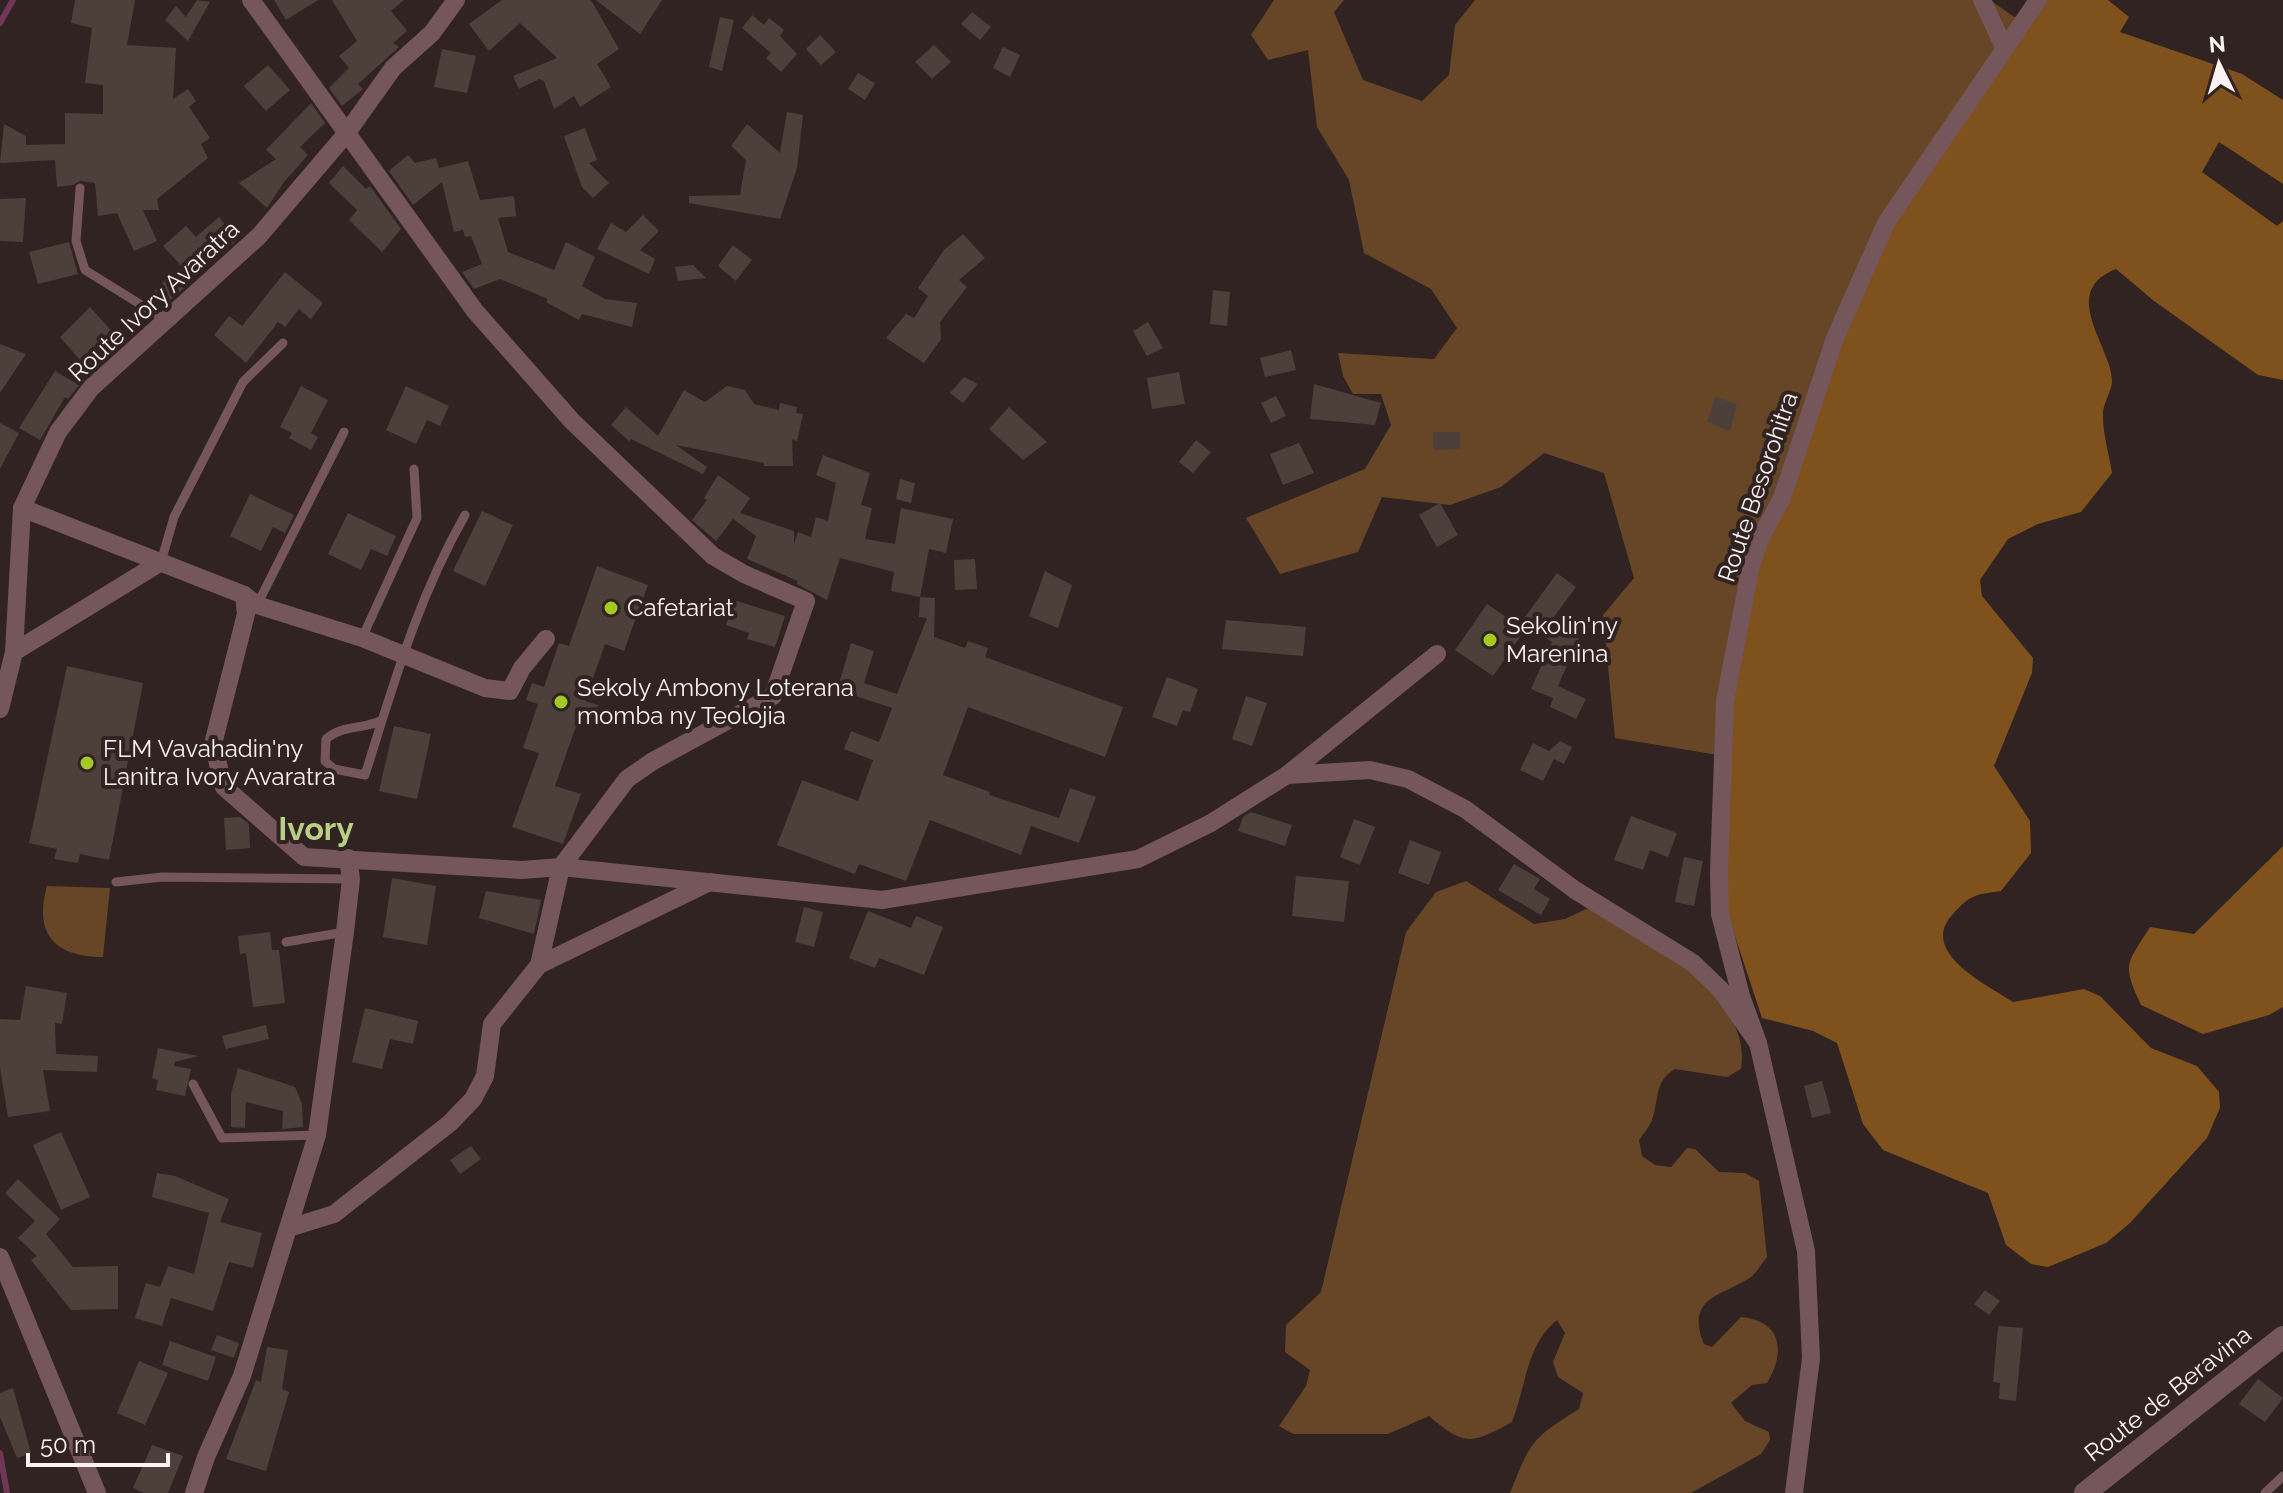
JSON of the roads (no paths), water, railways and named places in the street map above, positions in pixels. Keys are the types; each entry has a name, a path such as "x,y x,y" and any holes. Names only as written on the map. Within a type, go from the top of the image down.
{"street":[{"path":"251,0 475,311 572,421 713,556 744,574 806,601 773,696 653,761 627,779 561,867 539,965"},
{"name":"Route Ivory Avaratra","path":"0,709 14,652 22,508 58,432 91,388 168,322 259,236 346,134 393,68 432,33 456,0"},
{"path":"1982,0 2004,47"},
{"name":"Route Besorohitra","path":"1794,1493 1811,1358 1806,1251 1758,1043 1741,996 1720,914 1725,701 1751,565 1761,537 1782,498 1835,338 1886,223 2038,0"},
{"path":"22,508 250,600 362,638 485,688 510,691 522,668 546,639"},
{"path":"14,652 161,562"},
{"path":"250,600 213,744 224,787 304,857 522,870 561,867 882,900 1138,859 1211,823 1287,775 1437,654"},
{"path":"1287,775 1370,770 1408,779 1465,809 1575,890 1693,963 1721,990 1758,1043"},
{"path":"194,1493 206,1457 242,1376 317,1135 351,879 348,858"},
{"path":"289,1228 334,1214 450,1123 473,1099 485,1076 492,1024 539,965 710,882"},
{"path":"0,1257 97,1493"},
{"name":"Route de Beravina","path":"2085,1493 2283,1337"}],"lane":[{"path":"80,188 76,241 85,270 168,322"},
{"path":"161,562 174,517 243,382 283,343"},
{"path":"250,600 344,432"},
{"path":"362,638 417,518 414,469"},
{"path":"382,720 368,728 334,732 326,739 325,761 334,769 365,775 382,720 402,655 434,570 465,515"},
{"path":"116,882 162,877 351,879"},
{"path":"286,942 345,932"},
{"path":"193,1084 222,1138 317,1135"},
{"path":"2265,1493 2283,1476"}],"waterway":[{"path":"0,23 13,0"},
{"path":"0,1453 7,1493"}],"place":[{"name":"Cafetariat","path":"611,608"},
{"name":"Sekolin'ny Marenina","path":"1490,640"},
{"name":"Sekoly Ambony Loterana momba ny Teolojia","path":"561,702"},
{"name":"FLM Vavahadin'ny Lanitra Ivory Avaratra","path":"87,763"}],"district":[{"name":"Ivory","path":"316,829"}]}
